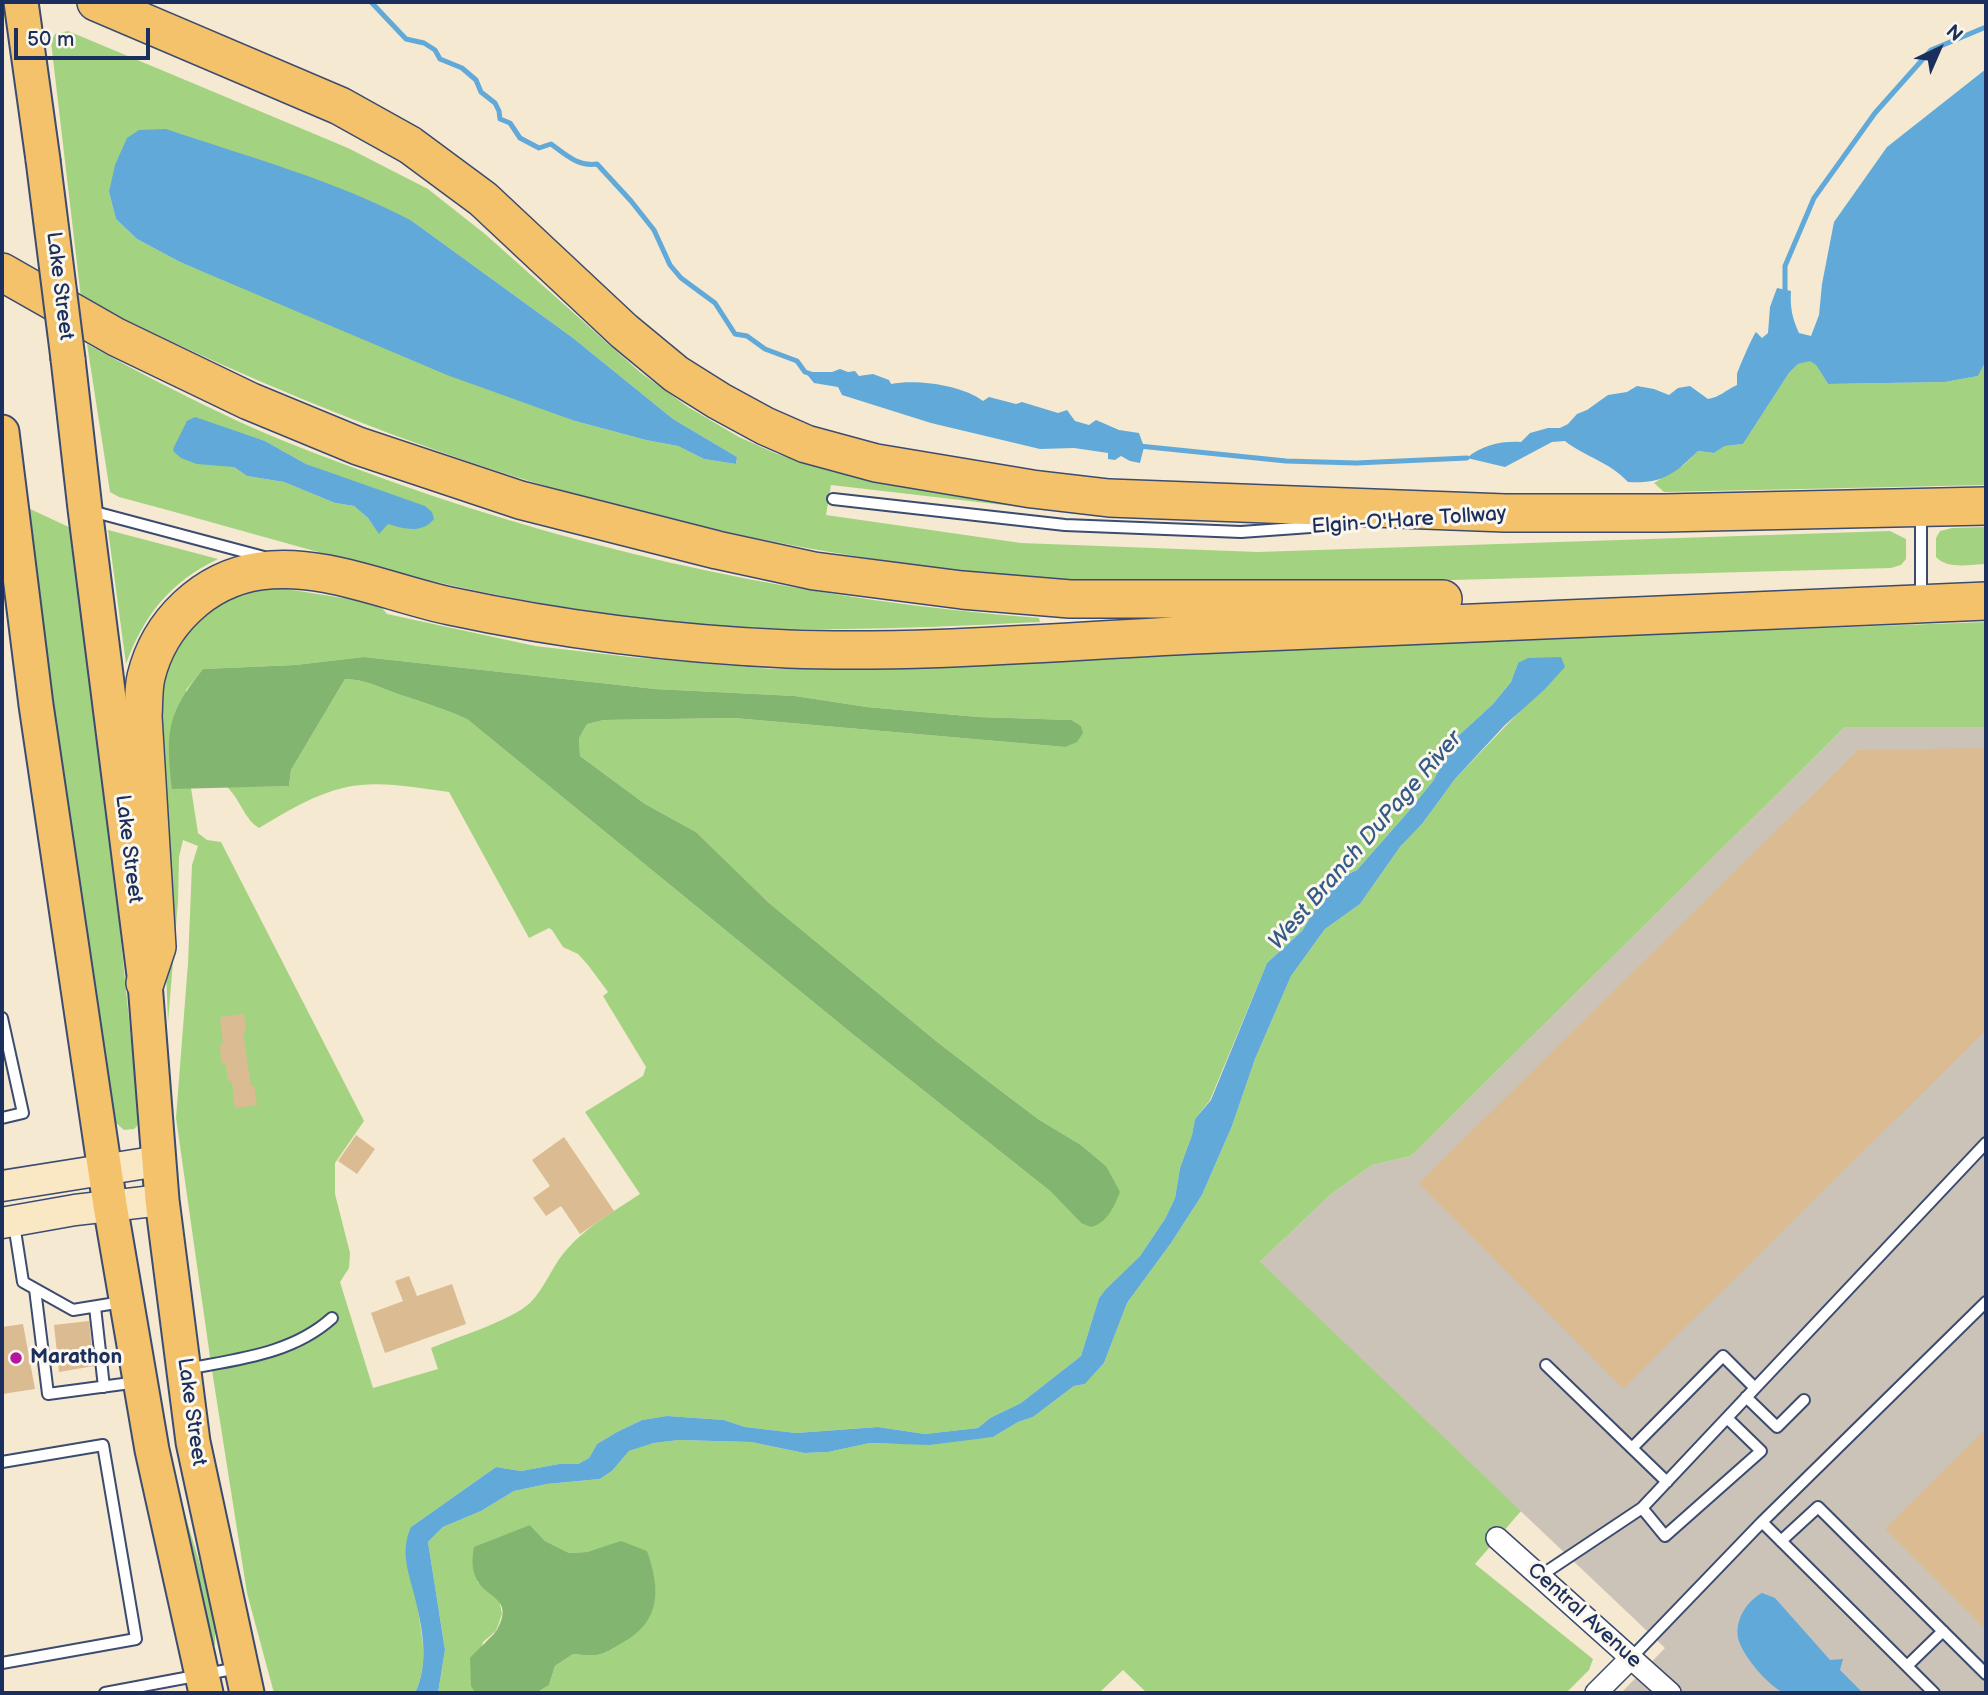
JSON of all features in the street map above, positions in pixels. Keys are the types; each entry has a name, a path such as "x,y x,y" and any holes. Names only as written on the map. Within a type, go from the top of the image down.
{"highway":[{"path":"96,2 340,106 410,145 483,200 624,331 676,374 753,420 806,444 876,463 1032,489 1109,498 1505,513"},
{"path":"2,272 116,337 249,401 358,446 520,500 717,550 814,570 962,590 1070,599 1401,601 1986,584"},
{"name":"Elgin-O'Hare Tollway","path":"1505,513 1664,513 1986,506"},
{"path":"145,983 157,947 143,716 145,681 155,651 173,620 194,600 223,581 258,571 309,569 448,606 574,629 669,642 872,651 1089,639 1986,601"}],"main road":[{"name":"Lake Street","path":"21,2 145,983 162,1200 193,1446 244,1680"},
{"name":"Lake Street","path":"2,432 36,705 110,1205 111,1304 141,1381 152,1450 204,1685"},
{"path":"2,1186 159,1161"},
{"path":"8,1222 110,1205 162,1200"}],"street":[{"name":"Central Avenue","path":"1497,1538 1670,1693"},
{"path":"1596,1693 1631,1658"}],"lane":[{"name":"Elgin-O'Hare Tollway","path":"832,499 1065,525 1241,532 1366,523"},
{"path":"1921,508 1921,586"},
{"path":"85,509 309,569"},
{"name":"Elgin-O'Hare Tollway","path":"1394,521 1505,513"},
{"path":"2,1018 23,1114 2,1118"},
{"path":"1540,1576 1642,1508 1986,1143"},
{"path":"8,1222 23,1282 73,1310 111,1304 104,1387"},
{"path":"35,1289 48,1394 141,1381"},
{"path":"1631,1658 1762,1522 1986,1302"},
{"path":"184,1369 274,1352 318,1331 332,1318"},
{"path":"1632,1448 1723,1356 1755,1388"},
{"path":"1546,1365 1667,1482"},
{"path":"1746,1397 1777,1427 1804,1400"},
{"path":"1642,1508 1665,1536 1761,1451 1727,1418"},
{"path":"2,1462 103,1446 136,1639 2,1662"},
{"path":"1781,1541 1818,1507 1986,1674"},
{"path":"1762,1522 1934,1693"},
{"path":"1907,1666 1943,1631"},
{"path":"105,1693 244,1680"}],"shaded area":[{"path":"1845,727 1986,727 1986,1693 1621,1693 1665,1648 1259,1263 1330,1195 1372,1165 1411,1156"}],"green space":[{"path":"68,31 348,148 428,189 485,234 641,373 688,407 739,437 777,454 858,478 1021,507 831,485 826,515 1021,543 1258,552 1890,531 1906,539 1906,559 1901,565 1891,568 1388,582 1192,584 1061,579 870,559 746,536 559,490 441,452 304,400 81,298 51,42 55,34","holes":["109,192 412,221 573,338 673,419 737,457 736,464 704,459 678,446 575,421 180,262 137,239 116,219"]},
{"path":"87,344 184,395 278,439 390,481 548,532 629,553 792,587 874,600 1039,618 1040,622 792,629 686,623 577,609 410,576 119,497 110,492","holes":["236,432 265,441 306,464 377,491 379,533 368,518 354,506 335,503 284,482 247,476 234,467"]},
{"path":"1810,360 1828,384 1945,382 1978,376 1986,361 1986,485 1664,492 1654,483 1685,464 1698,451 1714,453 1725,446 1743,444 1789,373 1798,364"},
{"path":"28,508 73,529 105,783 139,1118 134,1129 124,1130 115,1122 55,717"},
{"path":"1986,527 1986,564 1953,565 1936,557 1936,538 1940,531"},
{"path":"108,530 218,559 186,578 161,602 141,630 126,664"},
{"path":"280,588 368,602 382,608 387,614 535,646 772,669 928,668 1334,646 1986,622 1986,727 1845,727 1411,1156 1372,1165 1330,1195 1260,1262 1521,1511 1475,1564 1593,1659 1589,1670 1566,1693 1147,1693 1123,1670 1099,1693 536,1693 549,1685 555,1666 573,1654 604,1653 636,1633 651,1613 655,1590 646,1551 621,1542 587,1552 569,1553 545,1541 530,1525 477,1582 499,1599 502,1614 496,1631 483,1642 471,1685 475,1693 438,1693 445,1650 428,1542 443,1527 481,1511 514,1491 547,1484 600,1479 612,1471 629,1451 654,1443 679,1440 751,1442 804,1453 828,1452 870,1443 897,1444 993,1437 1018,1422 1033,1417 1074,1386 1085,1384 1104,1363 1127,1303 1202,1195 1232,1126 1255,1059 1291,976 1325,929 1360,904 1400,847 1422,824 1455,779 1521,710 1518,663 1511,682 1493,704 1456,738 1433,781 1408,812 1357,870 1338,879 1320,901 1302,931 1267,963 1210,1100 1195,1119 1180,1168 1175,1198 1165,1219 1140,1256 1099,1298 1081,1356 1021,1403 990,1418 978,1428 925,1434 878,1427 796,1433 745,1427 724,1420 667,1416 642,1420 617,1432 597,1444 589,1458 578,1464 559,1464 521,1471 496,1467 411,1527 423,1648 422,1670 415,1693 274,1693 247,1593 176,1118 188,963 192,865 198,846 183,840 179,857 168,1022 157,733 159,700 165,678 171,662 190,632 202,619 231,599 252,592","holes":["364,657 655,689 795,696 867,707 978,717 1071,720 1065,747 734,718 604,720 587,724 579,738 580,756 645,804 696,832 769,903 936,1041 1038,1119 1081,1145 1106,1166 1081,1223 1050,1191 855,1036 467,719 368,683 345,679 291,770 289,786 227,787 250,820 259,828 312,799 335,790 360,785 398,785 449,792 529,938 549,928 563,947 578,954 588,965 608,992 603,996 646,1067 643,1076 585,1112 640,1194 580,1236 559,1260 535,1297 521,1310 431,1348 438,1369 373,1388 340,1282 349,1268 350,1253 335,1194 335,1163 364,1121 221,842 207,840 198,833 191,788 186,690 203,669 295,665"]},
{"path":"364,657 655,689 795,696 867,707 978,717 1071,720 1081,726 1083,733 1077,742 1065,747 734,718 604,720 587,724 579,738 580,756 645,804 696,832 769,903 936,1041 1038,1119 1081,1145 1106,1166 1120,1192 1109,1214 1091,1227 1081,1223 1050,1191 855,1036 467,719 368,683 345,679 291,770 289,786 172,789 169,753 171,725 182,699 203,669 295,665"},
{"path":"166,1452 215,1614 215,1645 209,1647"},
{"path":"530,1525 545,1541 569,1553 587,1552 621,1541 647,1551 654,1578 655,1602 645,1624 636,1633 600,1654 573,1654 555,1666 549,1685 536,1693 475,1693 471,1686 470,1658 497,1630 503,1611 497,1600 477,1580 472,1564 474,1547"}],"water":[{"path":"1986,69 1986,361 1978,376 1945,382 1828,384 1816,365 1810,361 1798,364 1789,373 1743,444 1725,446 1714,453 1698,451 1674,472 1649,481 1628,482 1613,469 1565,441 1552,442 1505,467 1467,458 1492,445 1521,442 1530,433 1560,428 1608,395 1627,392 1637,386 1669,395 1678,388 1690,386 1708,399 1720,395 1737,385 1738,371 1756,332 1762,338 1768,333 1770,307 1777,288 1791,291 1792,312 1799,333 1811,336 1819,315 1834,222 1887,147"},
{"path":"166,129 322,181 412,221 573,338 673,419 737,457 736,464 704,459 678,446 575,421 447,375 180,262 137,239 116,219 109,192 115,165 127,138 139,130"},
{"path":"840,369 855,371 859,376 873,374 889,380 891,384 926,383 952,387 983,401 989,397 1016,404 1022,402 1058,413 1067,410 1075,421 1089,425 1096,420 1119,430 1139,433 1144,447 1140,463 1121,456 1115,460 1108,459 1108,453 1074,448 1040,449 931,423 842,395 838,387 814,383 805,372 832,372"},
{"path":"195,417 265,441 306,464 425,506 432,512 434,519 418,528 406,529 388,524 379,534 368,518 354,506 335,503 284,482 247,476 234,467 197,464 181,458 173,449 187,421"},
{"path":"1561,657 1565,667 1505,725 1455,779 1422,824 1400,847 1360,904 1325,929 1291,976 1255,1059 1232,1126 1202,1195 1127,1303 1104,1363 1085,1384 1074,1386 1033,1417 1018,1422 993,1437 929,1445 870,1443 828,1452 804,1453 751,1442 679,1440 654,1443 629,1451 612,1471 600,1479 547,1484 514,1491 481,1511 443,1527 428,1542 445,1650 438,1693 415,1693 422,1671 423,1648 421,1625 406,1555 411,1527 496,1467 521,1471 559,1464 578,1464 589,1458 597,1444 617,1432 642,1420 667,1416 724,1420 745,1427 796,1433 878,1427 925,1434 978,1428 990,1418 1021,1403 1081,1356 1099,1298 1140,1256 1165,1219 1175,1198 1180,1168 1195,1119 1211,1100 1267,963 1302,931 1320,901 1338,879 1357,870 1408,812 1433,781 1456,738 1493,704 1511,682 1518,663 1528,658"},
{"path":"1762,1593 1775,1598 1830,1660 1843,1659 1840,1670 1863,1693 1782,1692 1763,1676 1744,1652 1738,1638 1738,1624 1743,1611"}],"building":[{"path":"1986,748 1986,1030 1623,1389 1419,1183 1858,750"},
{"path":"244,1014 246,1033 243,1033 251,1086 254,1085 257,1105 235,1108 232,1081 228,1081 226,1065 221,1062 220,1043 223,1043 220,1017"},
{"path":"356,1135 375,1149 357,1174 338,1161"},
{"path":"564,1137 614,1211 580,1234 561,1206 546,1216 533,1198 550,1186 532,1160"},
{"path":"409,1276 417,1296 452,1284 466,1324 385,1353 371,1313 403,1301 395,1281"},
{"name":"Marathon","path":"89,1321 94,1366 59,1372 54,1325"},
{"name":"Marathon","path":"23,1324 35,1389 2,1394 2,1327"},
{"path":"1986,1429 1986,1630 1885,1529"}],"waterway":[{"path":"371,2 406,39 424,43 435,50 440,59 462,68 476,80 481,92 495,103 500,119 510,123 520,138 539,148 551,144 578,162 597,164 654,230 670,265 681,278 715,303 735,334 747,336 765,349 797,361 805,372 811,374"},
{"name":"West Branch DuPage River","path":"1785,294 1785,266 1814,198 1875,113 1931,50 1986,27"},
{"path":"1139,446 1286,461 1356,463 1467,458"}],"place":[{"name":"Marathon","path":"16,1358"}]}
